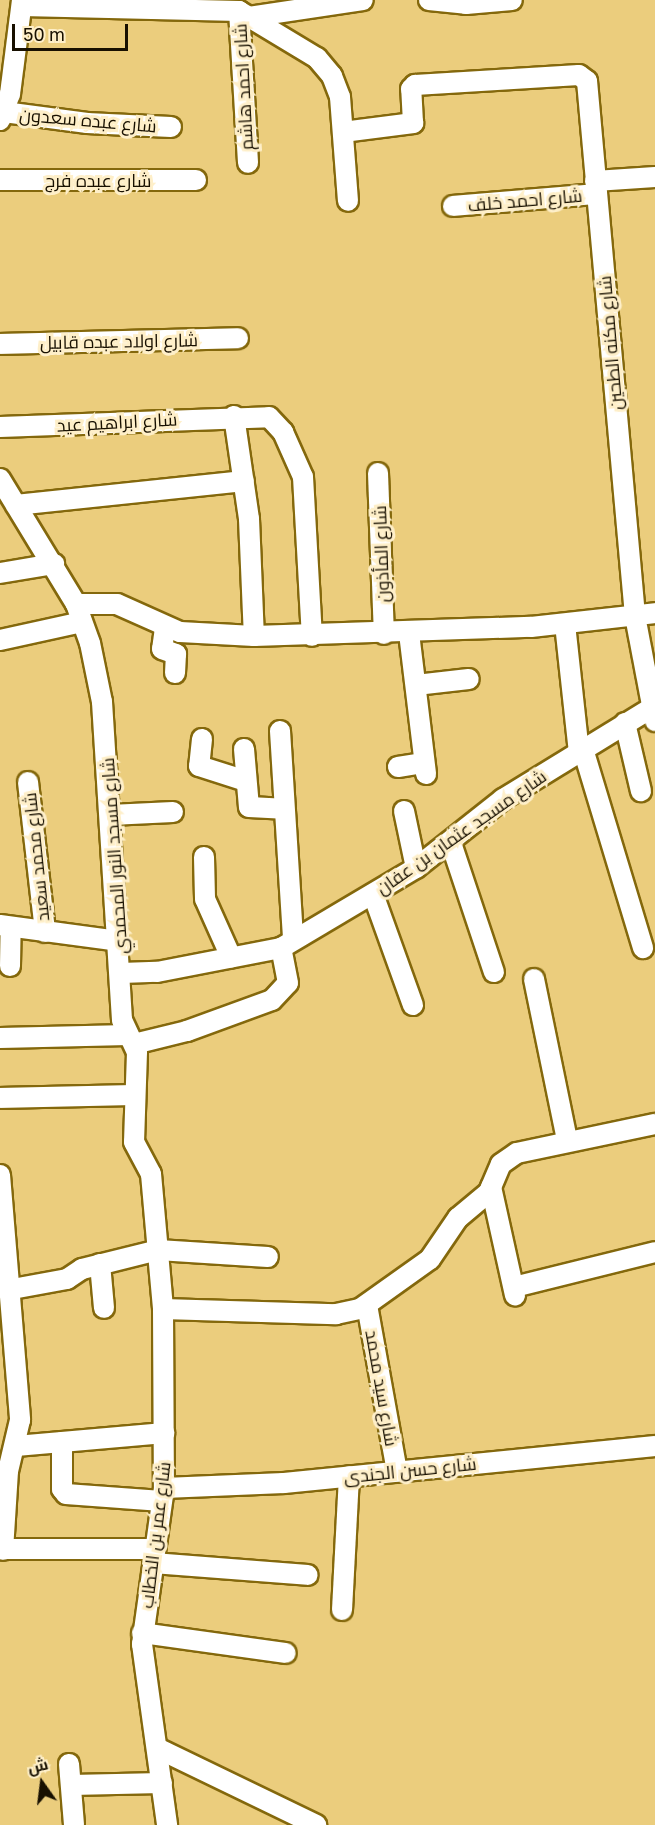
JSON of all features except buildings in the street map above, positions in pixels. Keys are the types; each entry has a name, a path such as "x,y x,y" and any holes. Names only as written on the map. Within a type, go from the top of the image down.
{"street":[{"path":"2,116 9,33 22,3 244,14 363,0"},
{"path":"429,0 466,4 512,0"},
{"path":"244,14 325,65 337,85 348,201"},
{"name":"شارع احمد هاشم","path":"244,14 248,163"},
{"name":"شارع مكنه الطحين","path":"343,132 413,123 411,89 415,85 579,75 586,81 635,616 654,711"},
{"name":"شارع عبده سعدون","path":"2,116 171,127"},
{"name":"شارع احمد خلف","path":"453,206 596,188 655,177"},
{"name":"شارع عبده فرج","path":"0,180 196,180"},
{"name":"شارع اولاد عبده قابيل","path":"0,344 238,338"},
{"name":"شارع ابراهيم عيد","path":"0,427 259,415 278,423 303,477 312,636"},
{"path":"234,417 249,519 254,636"},
{"name":"شارع المأذون","path":"378,473 384,634"},
{"name":"شارع مسجد النور المحمدي","path":"0,479 11,509 54,564 79,613 102,702 121,973 122,1020 131,1040 135,1095 134,1142 150,1174 159,1250"},
{"path":"11,509 244,481"},
{"path":"0,573 54,564"},
{"path":"0,640 79,613 117,604 165,628 254,636 410,633 565,624 655,613"},
{"path":"565,624 581,751 643,948"},
{"path":"165,628 162,649 176,655 175,673"},
{"path":"398,767 425,769 410,633"},
{"path":"416,685 469,679"},
{"name":"شارع مسجد عثمان بن عفان","path":"121,973 157,972 287,944 416,868 451,843 503,799 625,723 654,711"},
{"path":"625,723 641,791"},
{"path":"0,1038 131,1040 186,1031 272,1000 288,983 280,731"},
{"path":"202,738 199,766 246,781"},
{"path":"244,749 249,807 283,808"},
{"name":"شارع محمد سعيد","path":"28,782 45,932"},
{"path":"404,811 416,868"},
{"path":"110,815 173,812"},
{"path":"451,843 494,972"},
{"path":"204,857 205,899 231,957"},
{"path":"373,894 413,1005"},
{"path":"10,966 5,926 118,941"},
{"path":"534,979 567,1140"},
{"path":"0,1098 135,1095"},
{"path":"163,1309 336,1314 367,1305 430,1258 458,1218 491,1187 501,1164 517,1153 567,1140 655,1124"},
{"path":"0,1175 1,1243 20,1407 16,1446 8,1471 2,1550 154,1556 308,1575"},
{"path":"491,1187 514,1291 655,1252"},
{"path":"7,1290 67,1279 100,1264 159,1250 268,1257"},
{"name":"شارع عمر بن الخطاب","path":"159,1250 163,1309 163,1494 142,1633 167,1825"},
{"path":"100,1264 104,1308"},
{"name":"شارع سيد محمد","path":"367,1305 397,1471"},
{"path":"16,1446 164,1433"},
{"name":"شارع حسن الجندى","path":"62,1442 62,1489 66,1494 163,1494 655,1446"},
{"path":"342,1610 349,1476"},
{"path":"142,1633 286,1653"},
{"path":"157,1748 316,1825"},
{"path":"69,1764 74,1825"},
{"path":"70,1785 162,1783"}]}
